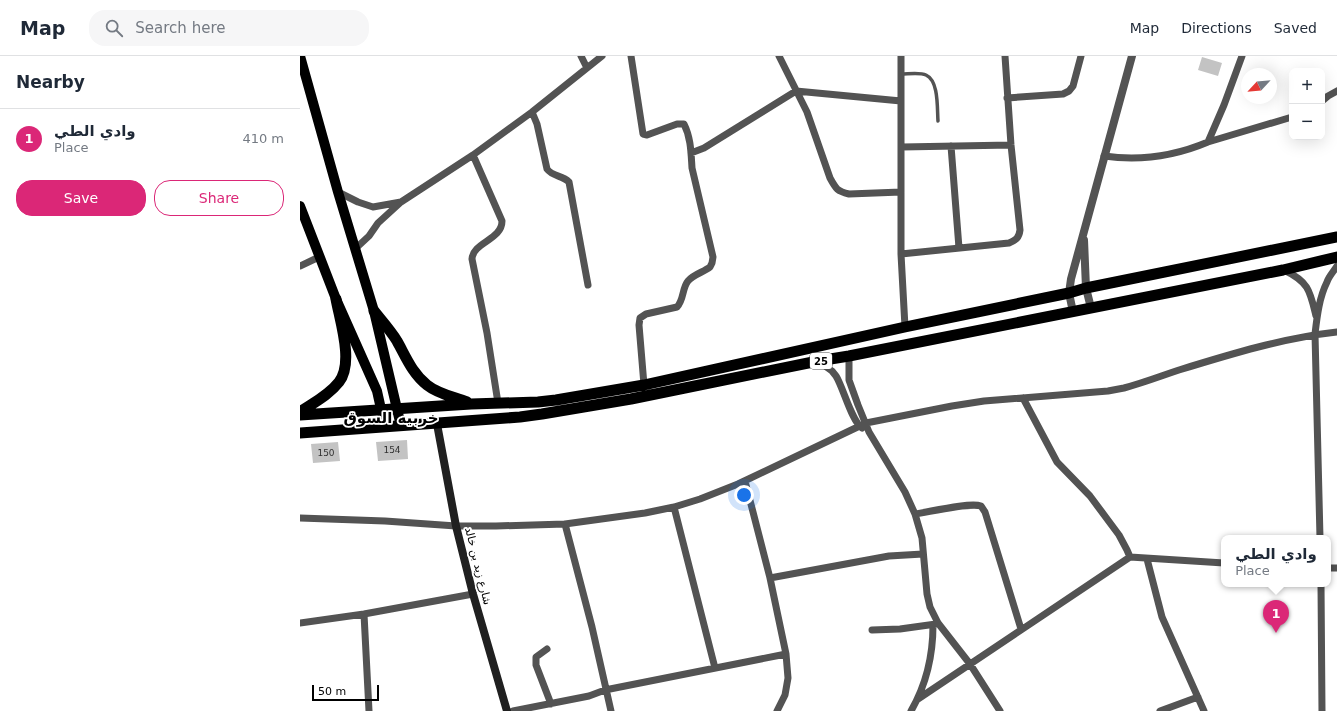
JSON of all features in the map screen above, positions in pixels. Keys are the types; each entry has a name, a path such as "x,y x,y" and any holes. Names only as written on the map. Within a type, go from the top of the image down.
{"highway":[{"name":"25","path":"300,413 556,400 644,385 904,327 1069,293 1086,288 1337,237"},
{"name":"25","path":"300,433 437,424 549,413 631,399 1073,312 1283,270 1337,257"},
{"path":"300,413 339,383 345,374 345,342 336,299"},
{"path":"374,311 396,340 407,362 416,375 426,385 434,390 471,404"}],"main road":[{"path":"300,56 338,192 374,311 401,426"},
{"path":"300,206 336,299 377,391 385,427"},
{"name":"شارع زيد بن خالد","path":"437,424 456,526 473,594 507,711"}],"street":[{"path":"581,56 586,68"},
{"path":"355,249 369,236 378,223 401,202 473,155 532,112 602,56"},
{"path":"631,56 642,132 644,135 678,124 684,124 688,134 692,153 692,168 712,257 712,263 707,270 688,280 684,287 680,304 677,307 646,314 640,318 639,325 644,385"},
{"path":"778,56 806,112 835,188 841,192 849,194 901,192"},
{"path":"901,56 901,254 904,327"},
{"path":"901,254 1009,243 1015,241 1019,236 1020,230 1011,145 1005,56"},
{"path":"1007,98 1063,94 1069,91 1073,86 1081,56"},
{"path":"1073,312 1069,293 1071,279 1132,56"},
{"path":"1208,142 1224,105 1242,56"},
{"path":"692,153 704,148 796,91 901,101"},
{"path":"1325,98 1337,91"},
{"path":"532,112 537,124 547,169 552,174 566,179 569,182 588,285"},
{"path":"1104,156 1130,158 1156,156 1183,151 1289,118"},
{"path":"902,147 1011,145"},
{"path":"951,146 959,248"},
{"path":"473,155 502,221 502,227 499,232 474,253 472,258 487,333 498,403"},
{"path":"338,192 365,206 373,207 401,202"},
{"path":"1084,231 1086,288 1091,308"},
{"path":"300,266 319,257"},
{"path":"1320,535 1315,334 1321,298 1327,282 1337,266"},
{"path":"1283,270 1293,275 1306,285 1312,298 1317,318"},
{"path":"300,518 385,521 456,526 565,524 645,513 674,507 700,499 745,481 866,423 984,401 1108,391 1124,388 1263,345 1315,334 1337,332"},
{"path":"849,356 849,385 869,432 905,492 915,514 922,538 929,601 935,624 929,664 918,699 910,711"},
{"path":"818,361 832,371 836,376 858,426 869,432"},
{"path":"1022,398 1057,462 1090,496 1119,535 1130,557"},
{"path":"745,481 770,578 786,654 788,678 785,695 777,711"},
{"path":"915,514 968,505 978,504 981,506 1021,629"},
{"path":"674,507 715,668"},
{"path":"565,524 592,627 605,690 611,711"},
{"path":"770,578 889,556 923,554"},
{"path":"918,699 1130,557 1221,563"},
{"path":"1146,559 1162,617 1204,711"},
{"path":"1320,587 1322,711"},
{"path":"300,623 364,614 473,594"},
{"path":"364,614 369,711"},
{"path":"872,630 900,629 935,624"},
{"path":"935,624 970,664 1000,711"},
{"path":"547,649 536,657 536,665 550,704"},
{"path":"513,711 589,696 605,690 786,654"},
{"path":"1160,711 1198,697"}],"lane":[{"path":"901,74 925,74 932,79 936,87 938,121"}],"building":[{"path":"1202,57 1222,63 1218,76 1198,70"},
{"path":"407,440 408,459 378,461 376,442"},
{"path":"338,442 340,461 313,463 311,444"}],"place":[{"name":"وادي الطي","path":"1276,633"}],"district":[{"name":"خربیه السوق","path":"391,418"}]}
